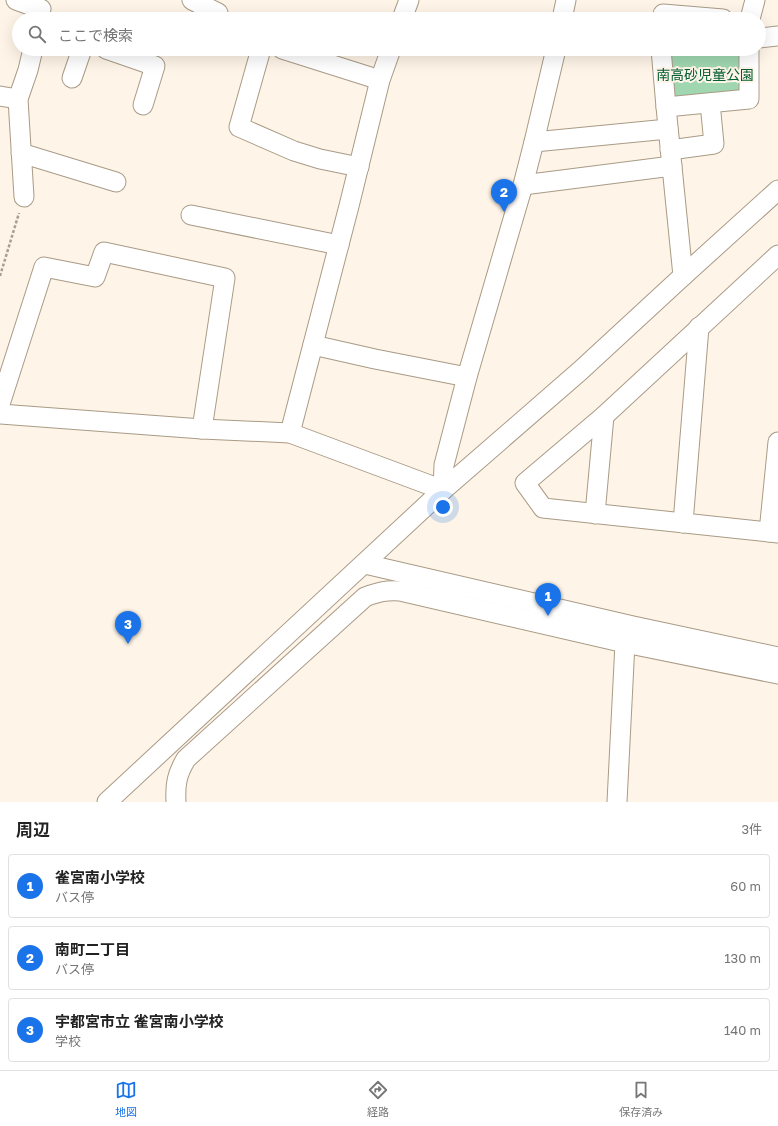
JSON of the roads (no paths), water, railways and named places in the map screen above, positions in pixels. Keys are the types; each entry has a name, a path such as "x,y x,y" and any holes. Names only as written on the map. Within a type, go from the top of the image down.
{"street":[{"path":"16,0 41,9"},
{"path":"192,0 216,12"},
{"path":"405,12 409,0"},
{"path":"563,12 566,0"},
{"path":"752,12 755,0"},
{"path":"766,37 778,36"},
{"path":"24,197 21,153 9,97 28,70 31,56"},
{"path":"72,78 80,56"},
{"path":"126,56 154,66 142,105"},
{"path":"259,56 239,128 294,151 320,159 359,167"},
{"path":"304,56 380,80"},
{"path":"290,434 380,80 389,56"},
{"path":"443,490 444,465 467,377 523,185 554,56"},
{"path":"662,56 684,276"},
{"path":"666,107 749,99 749,56"},
{"path":"523,185 671,158 714,144 710,103"},
{"path":"534,142 668,129"},
{"path":"21,153 116,182"},
{"path":"107,802 443,490 580,371 778,190"},
{"path":"190,215 339,245"},
{"path":"0,404 44,267 94,277 104,252 225,278 202,429"},
{"path":"778,256 699,327 604,416 525,483 543,508 773,532 778,442"},
{"path":"683,523 699,327"},
{"path":"313,345 467,377"},
{"path":"0,414 290,434 443,490"},
{"path":"595,514 604,416"},
{"path":"365,564 633,626 778,657"},
{"path":"176,802 175,789 178,774 186,759 365,597 388,590 400,591 624,643 778,674"},
{"path":"617,802 624,643"}],"place":[{"name":"南町二丁目","path":"504,212"},
{"name":"雀宮南小学校","path":"548,616"},
{"name":"宇都宮市立 雀宮南小学校","path":"128,644"}],"park label":[{"name":"南高砂児童公園","path":"705,75"}]}
